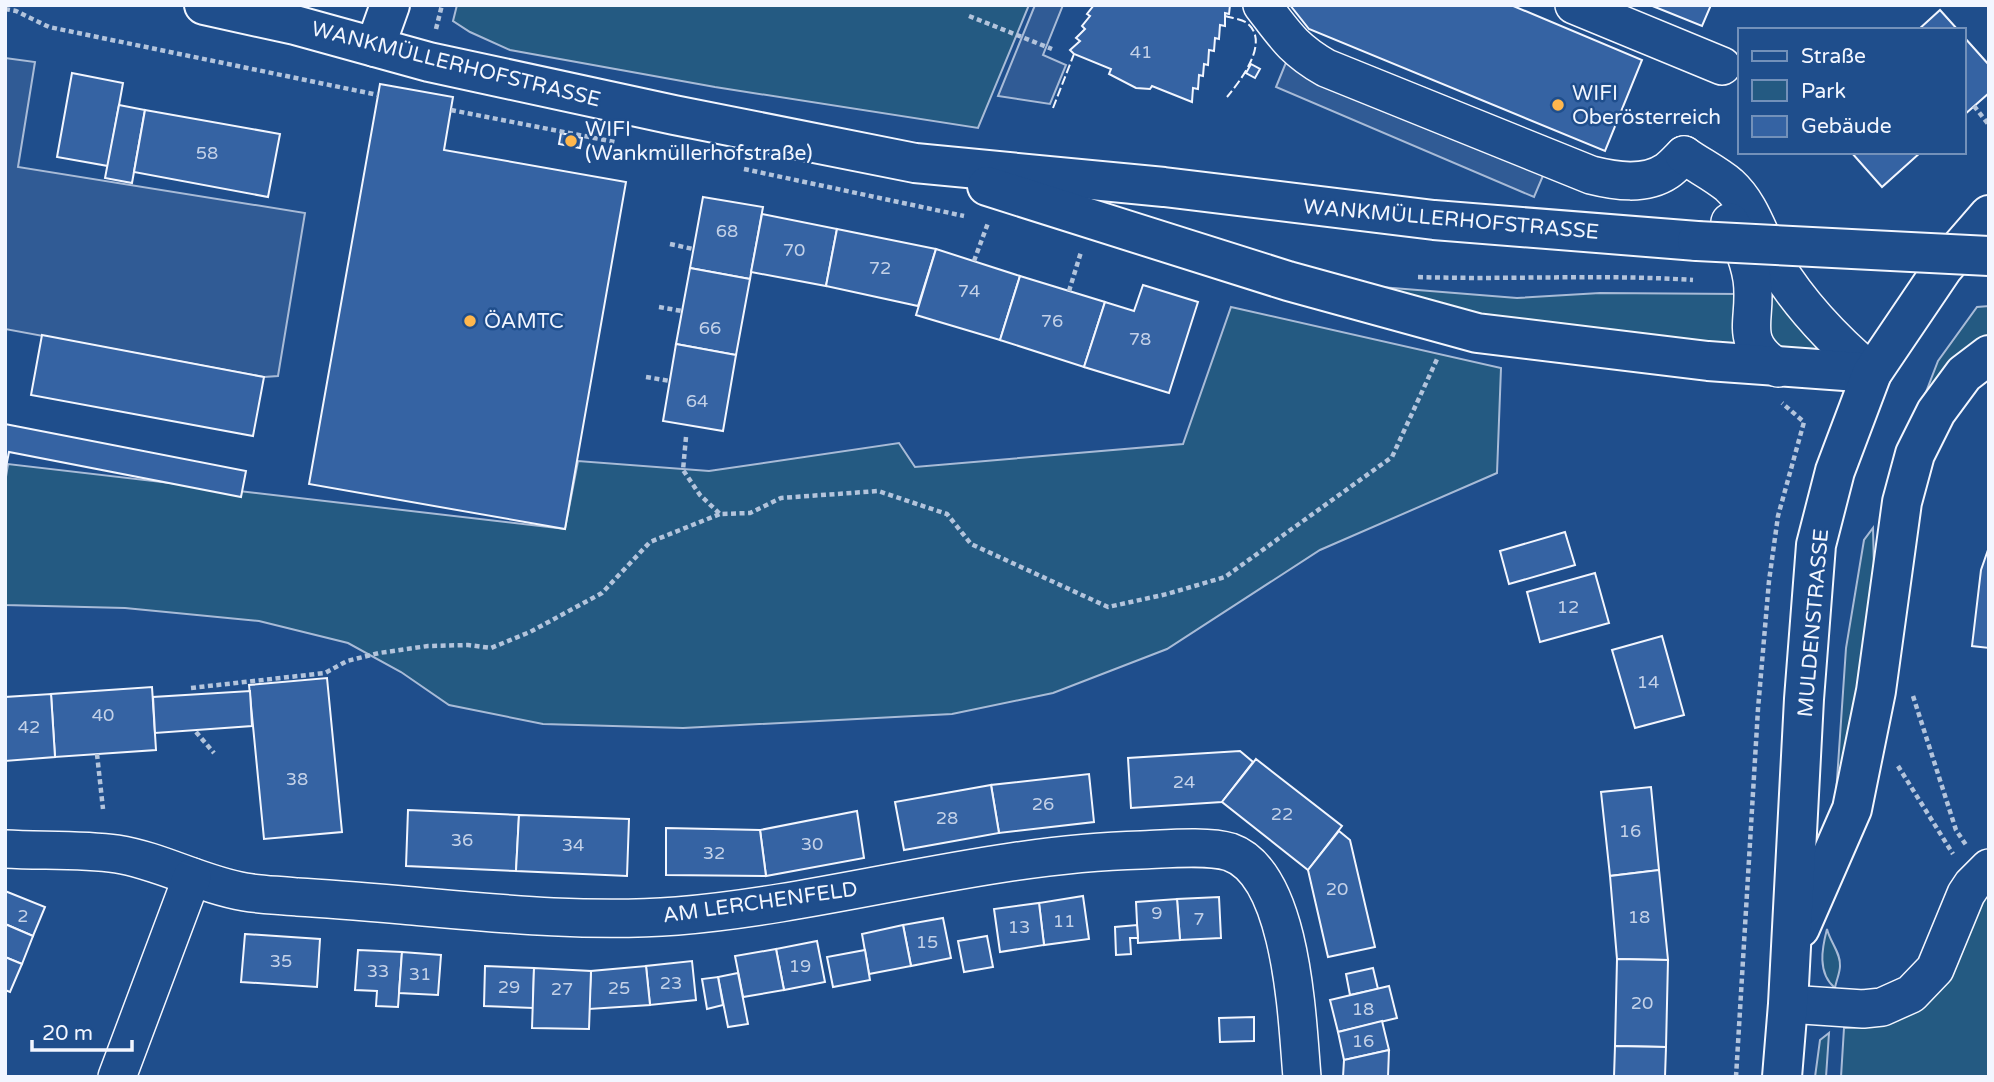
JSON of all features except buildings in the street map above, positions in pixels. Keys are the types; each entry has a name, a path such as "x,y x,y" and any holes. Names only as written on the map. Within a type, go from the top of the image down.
{"main road":[{"name":"WANKMÜLLERHOFSTRASSE","path":"204,5 295,25 429,62 915,163 1164,187 1434,220 1697,241 1989,256"},
{"path":"375,47 390,5"},
{"name":"WANKMÜLLERHOFSTRASSE","path":"915,163 1289,281 1477,333 1778,368 1872,373"},
{"name":"MULDENSTRASSE","path":"1782,1077 1816,545 1835,471 1872,373 1943,268 1989,215"},
{"path":"1789,952 1852,808 1876,691 1902,502 1915,454 1936,412 1964,374 1989,355"}],"street":[{"path":"1262,5 1291,44 1303,55 1326,68 1591,175 1613,181 1639,181 1667,172 1684,155"},
{"path":"1574,5 1722,66"},
{"path":"1684,155 1718,201 1737,233 1751,276 1751,333 1754,345 1762,357 1778,368"},
{"path":"1684,155 1728,185 1746,205 1775,263 1816,321 1837,344 1872,373"},
{"name":"AM LERCHENFELD","path":"5,849 119,854 244,892 548,917 613,918 674,916 735,909 937,873 1089,853 1190,848 1229,852 1257,870 1270,891 1281,921 1291,973 1302,1077"},
{"path":"1788,1004 1863,1009 1882,1007 1911,993 1935,969 1980,876"},
{"path":"117,1077 192,877"}],"path":[{"path":"5,9 16,11 49,27 378,95"},
{"path":"969,16 1052,49"},
{"path":"1974,106 1989,125"},
{"path":"451,110 619,143"},
{"path":"732,166 942,210 1001,227"},
{"path":"974,261 988,223"},
{"path":"670,244 693,249"},
{"path":"1068,247 1094,255"},
{"path":"1069,291 1082,251"},
{"path":"1414,277 1481,279 1642,276 1693,280"},
{"path":"659,307 682,311"},
{"path":"191,688 325,673 347,661 428,646 468,645 491,648 530,632 602,593 650,542 719,514 750,513 781,498 878,491 947,514 971,544 1108,607 1225,577 1392,457 1443,347"},
{"path":"646,377 670,381"},
{"path":"1736,1077 1758,709 1768,593 1778,516 1804,422"},
{"path":"686,437 682,470 700,495 719,514"},
{"path":"1909,684 1959,835"},
{"path":"195,732 214,753"},
{"path":"97,754 103,809"},
{"path":"1896,763 1980,876"}],"green space":[{"path":"457,5 1029,5 978,128 715,87 510,50 453,21"},
{"path":"1343,284 1517,298 1600,293 1740,294 1742,347 1521,324"},
{"path":"1765,296 1786,296 1818,344 1813,355 1772,351"},
{"path":"1989,306 1989,335 1962,354 1921,405 1938,361 1977,307"},
{"path":"1231,307 1501,368 1497,473 1320,550 1167,649 1053,693 952,714 683,728 543,724 449,705 401,672 348,643 259,621 125,608 5,605 5,483 8,464 565,529 578,461 709,471 899,443 915,467 1183,444"},
{"path":"1873,528 1875,610 1834,824 1846,648 1864,540"},
{"path":"1989,889 1989,1077 1841,1077 1844,1028 1868,1027"},
{"path":"1827,929 1840,961 1835,988 1823,968"},
{"path":"1829,1033 1826,1077 1815,1077 1820,1040"}],"shaded area":[{"path":"1035,5 1063,5 1043,55 1066,65 1050,104 998,96"},
{"path":"5,58 35,62 18,167 305,213 278,376 264,377 5,329"},
{"path":"1287,60 1545,171 1534,197 1276,87"}],"fence":[{"path":"1225,16 1247,23 1254,31 1256,40 1251,61 1227,97"},
{"path":"1053,108 1074,54"}],"place":[{"name":"WIFI Oberösterreich","path":"1558,105"},
{"name":"WIFI (Wankmüllerhofstraße)","path":"571,141"},
{"name":"ÖAMTC","path":"470,321"}]}
